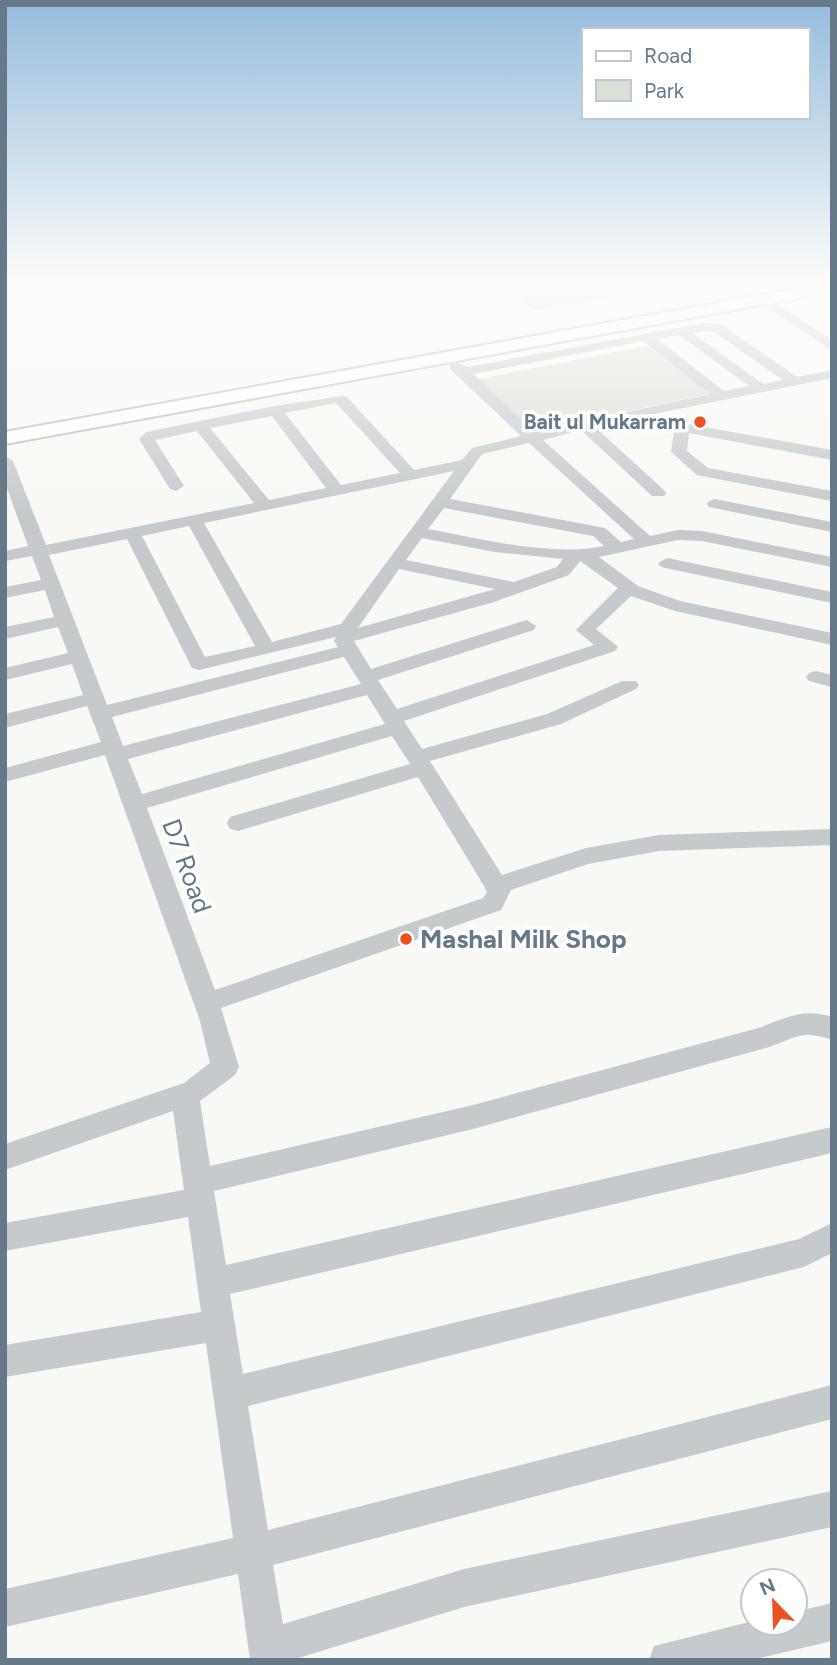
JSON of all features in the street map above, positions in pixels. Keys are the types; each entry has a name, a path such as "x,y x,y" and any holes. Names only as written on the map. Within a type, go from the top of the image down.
{"main road":[{"path":"5,438 396,359"},
{"path":"5,424 440,359"}],"street":[{"path":"446,359 534,437 592,495 647,542"},
{"path":"462,371 529,359"},
{"path":"674,359 721,396"},
{"path":"719,359 760,388"},
{"path":"762,359 794,381"},
{"path":"348,638 395,563 477,451 622,416 832,374"},
{"path":"176,486 148,436 335,399 342,400 411,476"},
{"path":"275,410 337,491"},
{"path":"622,416 832,455"},
{"path":"200,425 265,506"},
{"path":"584,425 658,493"},
{"path":"682,427 679,453 703,472 832,496"},
{"name":"D7 Road","path":"5,461 16,522 38,550 79,656 206,1003 225,1068 185,1095 5,1157"},
{"path":"5,556 132,533 467,464"},
{"path":"699,536 728,477"},
{"path":"440,502 598,532 618,549"},
{"path":"715,504 832,527"},
{"path":"194,520 266,649"},
{"path":"418,532 495,547 579,555 678,536 699,536 832,562"},
{"path":"132,533 199,664 266,649 348,638"},
{"path":"579,555 629,587 675,605 832,639"},
{"path":"5,721 98,706 348,638 516,588 563,571 579,555"},
{"path":"395,563 516,588"},
{"path":"667,563 832,598"},
{"path":"5,593 51,583"},
{"path":"134,804 395,723 608,647 585,630 629,587"},
{"path":"5,633 65,620"},
{"path":"5,774 115,751 370,682 527,626"},
{"path":"206,1003 492,904 499,891 370,682 348,638"},
{"path":"5,674 79,656"},
{"path":"238,823 554,719 629,685"},
{"path":"496,886 586,856 659,843 832,837"},
{"path":"5,1237 199,1191 766,1037 808,1021 822,1023 832,1029"},
{"path":"185,1095 269,1654 464,1588 832,1509"},
{"path":"213,1283 832,1140"},
{"path":"230,1394 804,1252 832,1237"},
{"path":"5,1361 219,1325"},
{"path":"5,1608 253,1552 832,1402"},
{"path":"668,1660 832,1622"}],"green space":[{"path":"583,359 665,359 712,393 530,432 474,380"}],"place":[{"name":"Bait ul Mukarram","path":"700,422"},
{"name":"Mashal Milk Shop","path":"406,939"}]}
